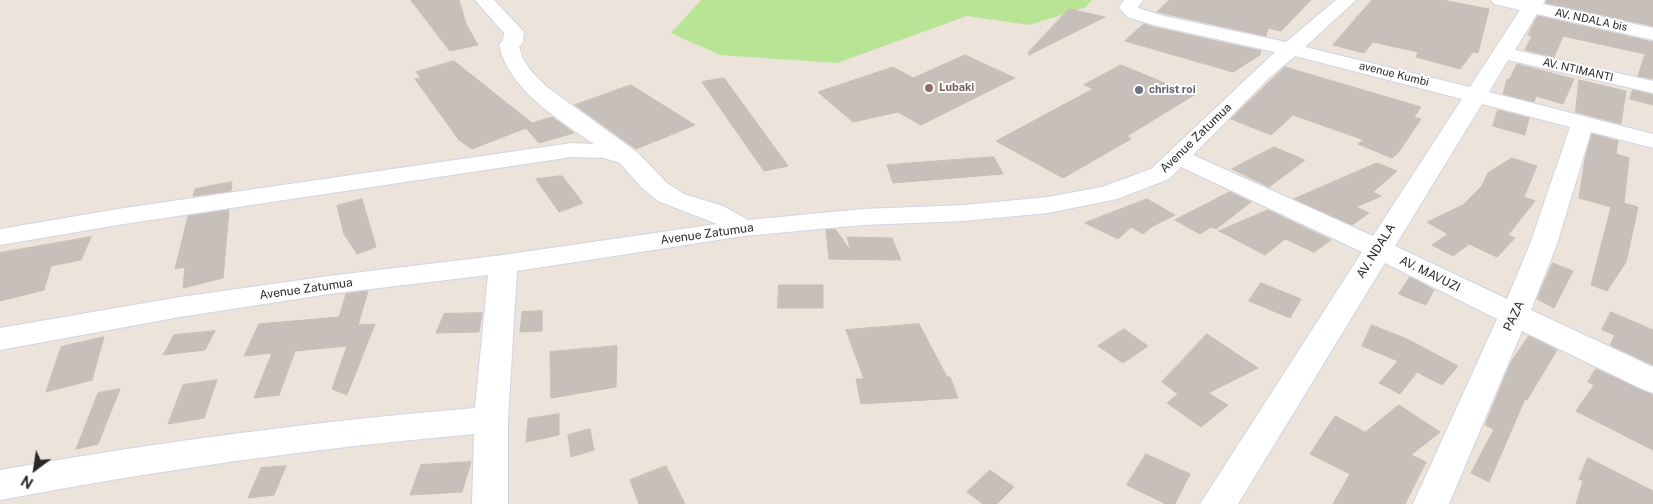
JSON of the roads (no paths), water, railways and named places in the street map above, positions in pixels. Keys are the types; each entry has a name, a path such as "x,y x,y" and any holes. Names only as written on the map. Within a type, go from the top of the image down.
{"street":[{"path":"484,0 514,32 513,42 509,45 509,49 511,58 519,71 549,100 629,158 649,182 672,198 716,213 744,228"},
{"name":"Avenue Zatumua","path":"0,340 180,307 310,287 503,264 744,228 863,217 964,213 1048,205 1108,194 1160,174 1290,48 1347,0"},
{"name":"AV. NDALA bis","path":"1500,0 1535,4 1653,34"},
{"name":"AV. NDALA","path":"1218,504 1535,4"},
{"name":"avenue Kumbi","path":"1134,7 1208,33 1290,48 1477,94 1653,141"},
{"name":"AV. NTIMANTI","path":"1503,53 1653,87"},
{"name":"PAZA","path":"1431,504 1528,286 1542,250 1583,122"},
{"path":"0,237 418,171 572,150 605,151 629,158"},
{"name":"AV. MAVUZI","path":"1178,157 1378,249 1653,381"},
{"path":"490,504 491,420 503,264"},
{"path":"0,485 115,464 264,443 400,427 491,420"}],"place":[{"name":"Lubaki","path":"929,88"},
{"name":"christ roi","path":"1139,90"}]}
